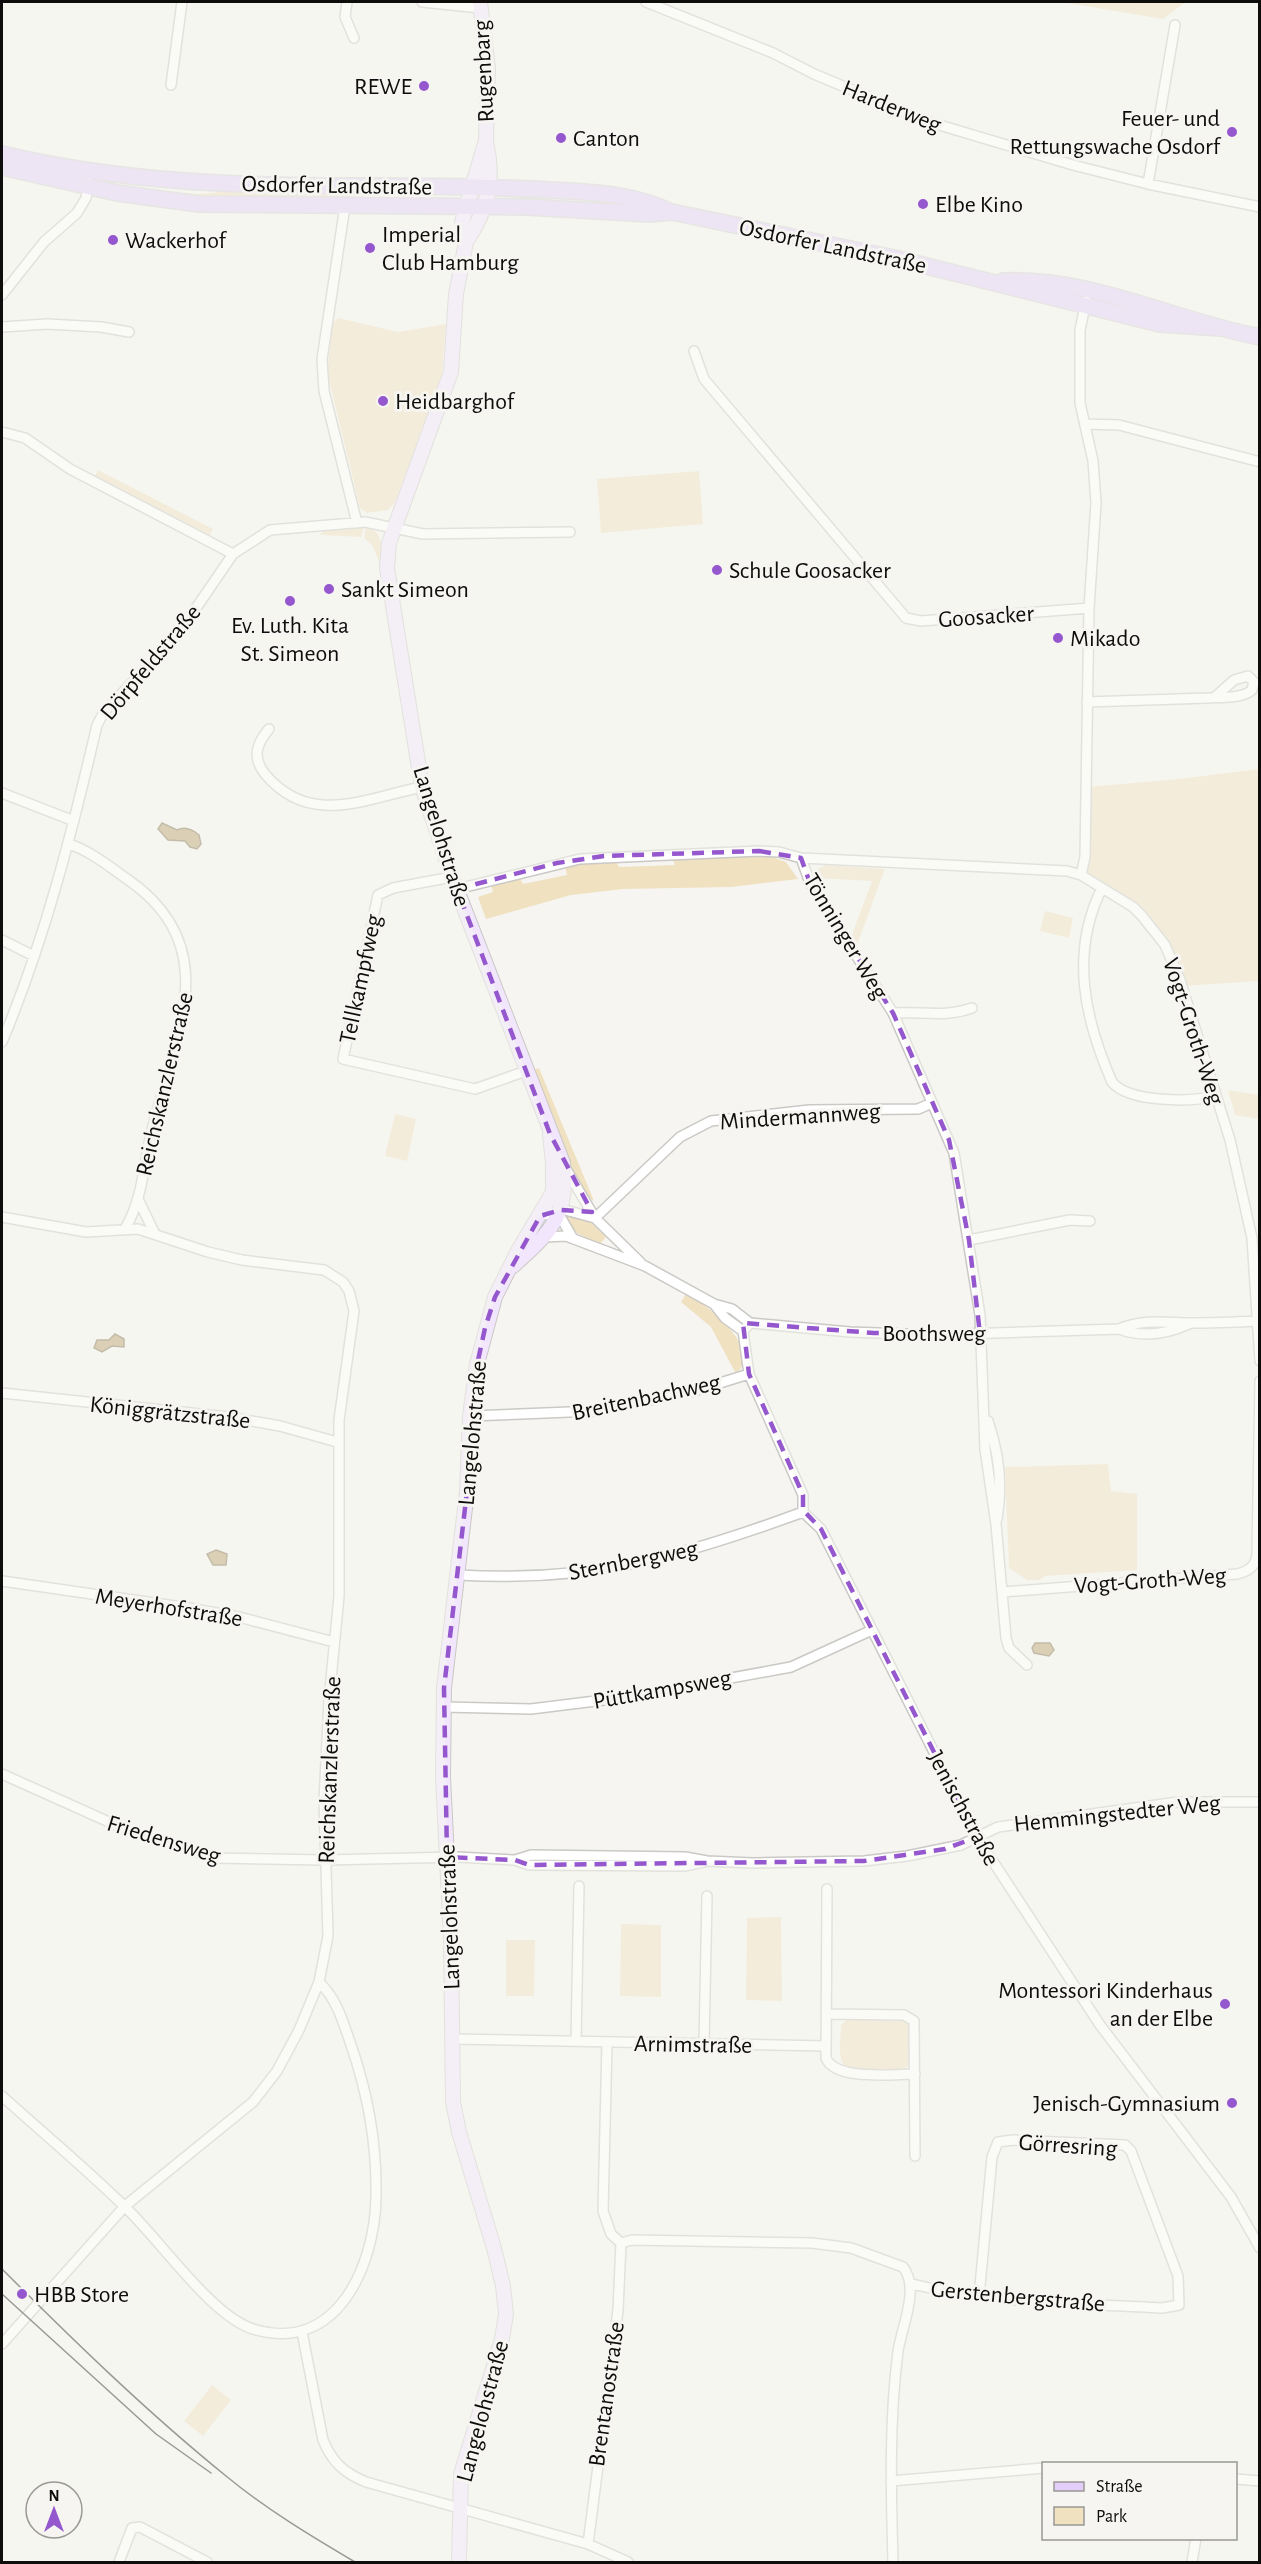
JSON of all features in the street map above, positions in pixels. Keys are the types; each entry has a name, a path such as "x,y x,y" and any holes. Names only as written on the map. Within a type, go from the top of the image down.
{"main road":[{"name":"Osdorfer Landstraße","path":"2,154 182,203 574,208 650,214 672,212"},
{"name":"Osdorfer Landstraße","path":"2,167 89,179 141,179 255,185 489,187 606,194 652,202 672,212 994,281 1084,307 1184,328 1220,328"},
{"name":"Osdorfer Landstraße","path":"994,281 1023,280 1089,292 1260,337"}],"street":[{"path":"171,85 182,2"},
{"path":"347,2 345,17 354,38"},
{"path":"422,2 480,5"},
{"name":"Harderweg","path":"646,2 773,53 814,74 926,121 1022,151 1148,184 1260,207"},
{"name":"Rugenbarg","path":"480,5 488,69 486,140 492,168 489,187"},
{"path":"1148,184 1175,25"},
{"name":"Rugenbarg","path":"471,187 486,140"},
{"path":"2,296 44,242 77,213 89,179"},
{"name":"Langelohstraße","path":"466,242 462,222 471,187"},
{"name":"Langelohstraße","path":"489,187 483,207 466,242 456,294 451,372 394,527 387,554 387,568 423,787 455,883 563,1163 565,1186 559,1212 544,1237 512,1268"},
{"path":"345,206 322,359 324,391 357,523"},
{"path":"1081,875 1085,857 1089,608 1096,503 1093,461 1080,403 1080,330 1089,292"},
{"path":"2,327 47,324 101,327 129,332"},
{"name":"Goosacker","path":"694,351 704,379 906,618 921,621 1089,608"},
{"path":"1084,424 1119,425 1260,462"},
{"path":"2,432 25,438 70,469 233,554"},
{"name":"Dörpfeldstraße","path":"2,1042 34,956 69,844 100,718 177,636 233,554 270,530 357,523 394,527"},
{"path":"394,527 423,534 457,535 570,532"},
{"path":"1087,702 1215,697"},
{"path":"269,729 256,750 258,761 272,782 299,800 333,807 423,787"},
{"path":"2,793 75,821"},
{"name":"Reichskanzlerstraße","path":"2,2344 125,2206 167,2169 235,2119 253,2102 277,2071 299,2030 319,1982 328,1936 325,1860 326,1741 340,1579 337,1442 354,1311 349,1291 343,1282 324,1270 242,1260 207,1252 154,1232 126,1227 138,1199 147,1145 186,1001 188,984 185,959 172,927 144,891 101,861 69,844"},
{"name":"Tönninger Weg","path":"455,883 604,856 759,851 779,852 801,858 810,883 893,1013 954,1153 969,1240 980,1334 985,1449 996,1524 1009,1648 1027,1665"},
{"name":"Vogt-Groth-Weg","path":"801,858 1056,871 1081,875 1133,907 1165,945 1183,986 1230,1140 1248,1216 1260,1361"},
{"name":"Tellkampfweg","path":"455,883 393,888 378,895 343,1059 392,1073 475,1089 526,1071"},
{"path":"1102,888 1087,920 1083,983 1084,995 1112,1082 1124,1092 1138,1096 1202,1099 1216,1096"},
{"path":"2,940 34,956"},
{"path":"893,1013 913,1011 952,1015 972,1008"},
{"name":"Mindermannweg","path":"595,1218 680,1137 711,1121 809,1110 918,1108 932,1103"},
{"name":"Langelohstraße","path":"459,2562 461,2474 502,2339 506,2314 503,2286 494,2248 455,2118 443,1707 467,1491 474,1379 495,1297 512,1268 519,1249 553,1192 550,1134"},
{"path":"563,1163 595,1218 645,1266"},
{"path":"553,1192 559,1212 572,1238"},
{"name":"Reichskanzlerstraße","path":"138,1199 154,1232"},
{"path":"540,1216 576,1211 595,1218"},
{"path":"2,1217 86,1232 126,1227"},
{"path":"969,1240 1070,1220 1090,1221"},
{"path":"544,1237 557,1234 572,1238 645,1266 714,1304 732,1309 750,1323 743,1331"},
{"path":"714,1304 725,1318 743,1331 749,1374 803,1496 802,1512"},
{"name":"Boothsweg","path":"750,1323 874,1333 980,1334 1119,1329 1129,1333 1155,1334 1190,1323 1258,1321"},
{"name":"Breitenbachweg","path":"470,1416 575,1414 615,1408 694,1391 749,1374"},
{"name":"Vogt-Groth-Weg","path":"1002,1592 1237,1574 1250,1569 1254,1565 1257,1554 1260,1381"},
{"name":"Königgrätzstraße","path":"2,1393 229,1417 280,1426 337,1442"},
{"name":"Sternbergweg","path":"459,1575 546,1577 595,1572 696,1549 802,1512"},
{"name":"Jenischstraße","path":"802,1512 821,1529 977,1837 1100,2025 1231,2197 1260,2248"},
{"name":"Meyerhofstraße","path":"2,1581 239,1617 334,1642"},
{"name":"Püttkampsweg","path":"443,1707 531,1709 639,1695 791,1667 872,1630"},
{"name":"Friedensweg","path":"2,1774 129,1831 195,1853 235,1860 447,1857 515,1860 529,1866 685,1866 707,1861 864,1861 945,1849 977,1837"},
{"name":"Hemmingstedter Weg","path":"977,1837 999,1827 1156,1805 1205,1800 1260,1802"},
{"path":"576,2042 579,1886"},
{"path":"827,1889 826,2046 828,2064 843,2073 915,2074"},
{"path":"704,2043 707,1896"},
{"path":"2,2096 125,2206 228,2316 240,2324 268,2332 302,2332 324,2323 333,2315 350,2290 369,2246 376,2198 371,2131 361,2075 336,2002 319,1982"},
{"path":"826,2014 910,2016 915,2026 915,2156"},
{"name":"Arnimstraße","path":"452,2039 826,2046"},
{"path":"607,2043 603,2211 611,2234 621,2243"},
{"name":"Görresring","path":"979,2297 992,2157 998,2142 1013,2140 1117,2144 1125,2145 1131,2151 1155,2212 1178,2276 1179,2305"},
{"name":"Gerstenbergstraße","path":"621,2243 632,2240 669,2240 812,2243 846,2246 903,2267 912,2284 979,2297 1162,2308 1179,2305"},
{"name":"Brentanostraße","path":"588,2544 618,2310 621,2243"},
{"path":"893,2562 891,2481 894,2385 912,2284"},
{"path":"302,2332 322,2440 332,2460 351,2476 588,2544 628,2562"},
{"path":"891,2481 1042,2469"},
{"path":"1237,2478 1260,2481"},
{"path":"119,2562 132,2528 140,2527 207,2562"},
{"path":"1192,2562 1196,2540"}],"highlighted area":[{"path":"759,851 801,858 810,883 893,1013 949,1140 969,1240 980,1334 874,1333 743,1323 749,1374 803,1495 803,1510 821,1529 977,1837 945,1849 864,1861 529,1865 515,1860 447,1857 444,1688 467,1491 474,1379 485,1328 495,1297 540,1216 560,1210 592,1212 550,1134 457,889 557,863 604,856"}],"green space":[{"path":"1061,2 1186,2 1163,19"},
{"path":"239,190 440,192 440,194 372,194 334,199 216,199 162,192 199,194"},
{"path":"339,318 398,332 446,324 442,375 395,502 388,510 367,513 360,508 327,372 333,322"},
{"path":"98,470 213,529 210,535 95,476"},
{"path":"699,471 703,524 601,533 597,479"},
{"path":"364,527 361,537 320,535 325,529"},
{"path":"366,527 376,533 381,542 381,566 372,545 364,538"},
{"path":"1259,769 1259,981 1183,986 1165,944 1142,916 1081,875 1086,787"},
{"path":"766,855 786,862 798,879 731,887 623,889 571,895 486,919 478,897 493,892 491,885 519,877 523,884 567,875 565,866 615,860 619,867 675,865 672,857"},
{"path":"826,865 885,869 857,945 851,937 872,881 815,878 818,869"},
{"path":"1045,911 1073,918 1069,938 1040,931"},
{"path":"539,1068 594,1201 585,1194 576,1180 558,1142 531,1071"},
{"path":"1228,1090 1259,1095 1259,1119 1235,1115"},
{"path":"395,1114 416,1119 407,1161 385,1156"},
{"path":"567,1213 586,1218 606,1237 600,1244 577,1233 563,1219"},
{"path":"686,1294 717,1315 735,1336 741,1347 743,1359 740,1370 735,1372 711,1327 681,1302"},
{"path":"1108,1464 1111,1491 1137,1494 1137,1570 1045,1576 1040,1580 1027,1580 1009,1568 1005,1467"},
{"path":"781,1917 782,2001 746,2000 747,1918"},
{"path":"621,1924 661,1925 661,1997 620,1996"},
{"path":"506,1940 535,1940 534,1996 506,1996"},
{"path":"849,2018 907,2021 910,2027 909,2066 898,2070 850,2070 845,2067 840,2050 841,2025"},
{"path":"212,2385 231,2400 203,2436 184,2421"}],"shaded area":[{"path":"162,823 177,830 186,828 194,831 199,835 201,844 197,849 190,847 185,841 168,840 158,829"},
{"path":"115,1334 124,1339 124,1347 112,1346 102,1352 94,1348 97,1340 109,1340"},
{"path":"216,1550 227,1554 226,1565 213,1565 207,1554"},
{"path":"1035,1643 1050,1643 1054,1650 1049,1656 1034,1653 1032,1648"}],"tram line":[{"path":"2,2269 111,2375 197,2452 273,2511 355,2562"},
{"path":"2,2294 156,2434 211,2473"}],"place":[{"name":"REWE","path":"424,86"},
{"name":"Feuer- und Rettungswache Osdorf","path":"1232,132"},
{"name":"Canton","path":"561,138"},
{"name":"Elbe Kino","path":"923,204"},
{"name":"Wackerhof","path":"113,240"},
{"name":"Imperial Club Hamburg","path":"370,248"},
{"name":"Heidbarghof","path":"383,401"},
{"name":"Schule Goosacker","path":"717,570"},
{"name":"Sankt Simeon","path":"329,589"},
{"name":"Ev. Luth. Kita St. Simeon","path":"290,601"},
{"name":"Mikado","path":"1058,638"},
{"name":"Montessori Kinderhaus an der Elbe","path":"1225,2004"},
{"name":"Jenisch-Gymnasium","path":"1232,2103"},
{"name":"HBB Store","path":"22,2294"}]}
